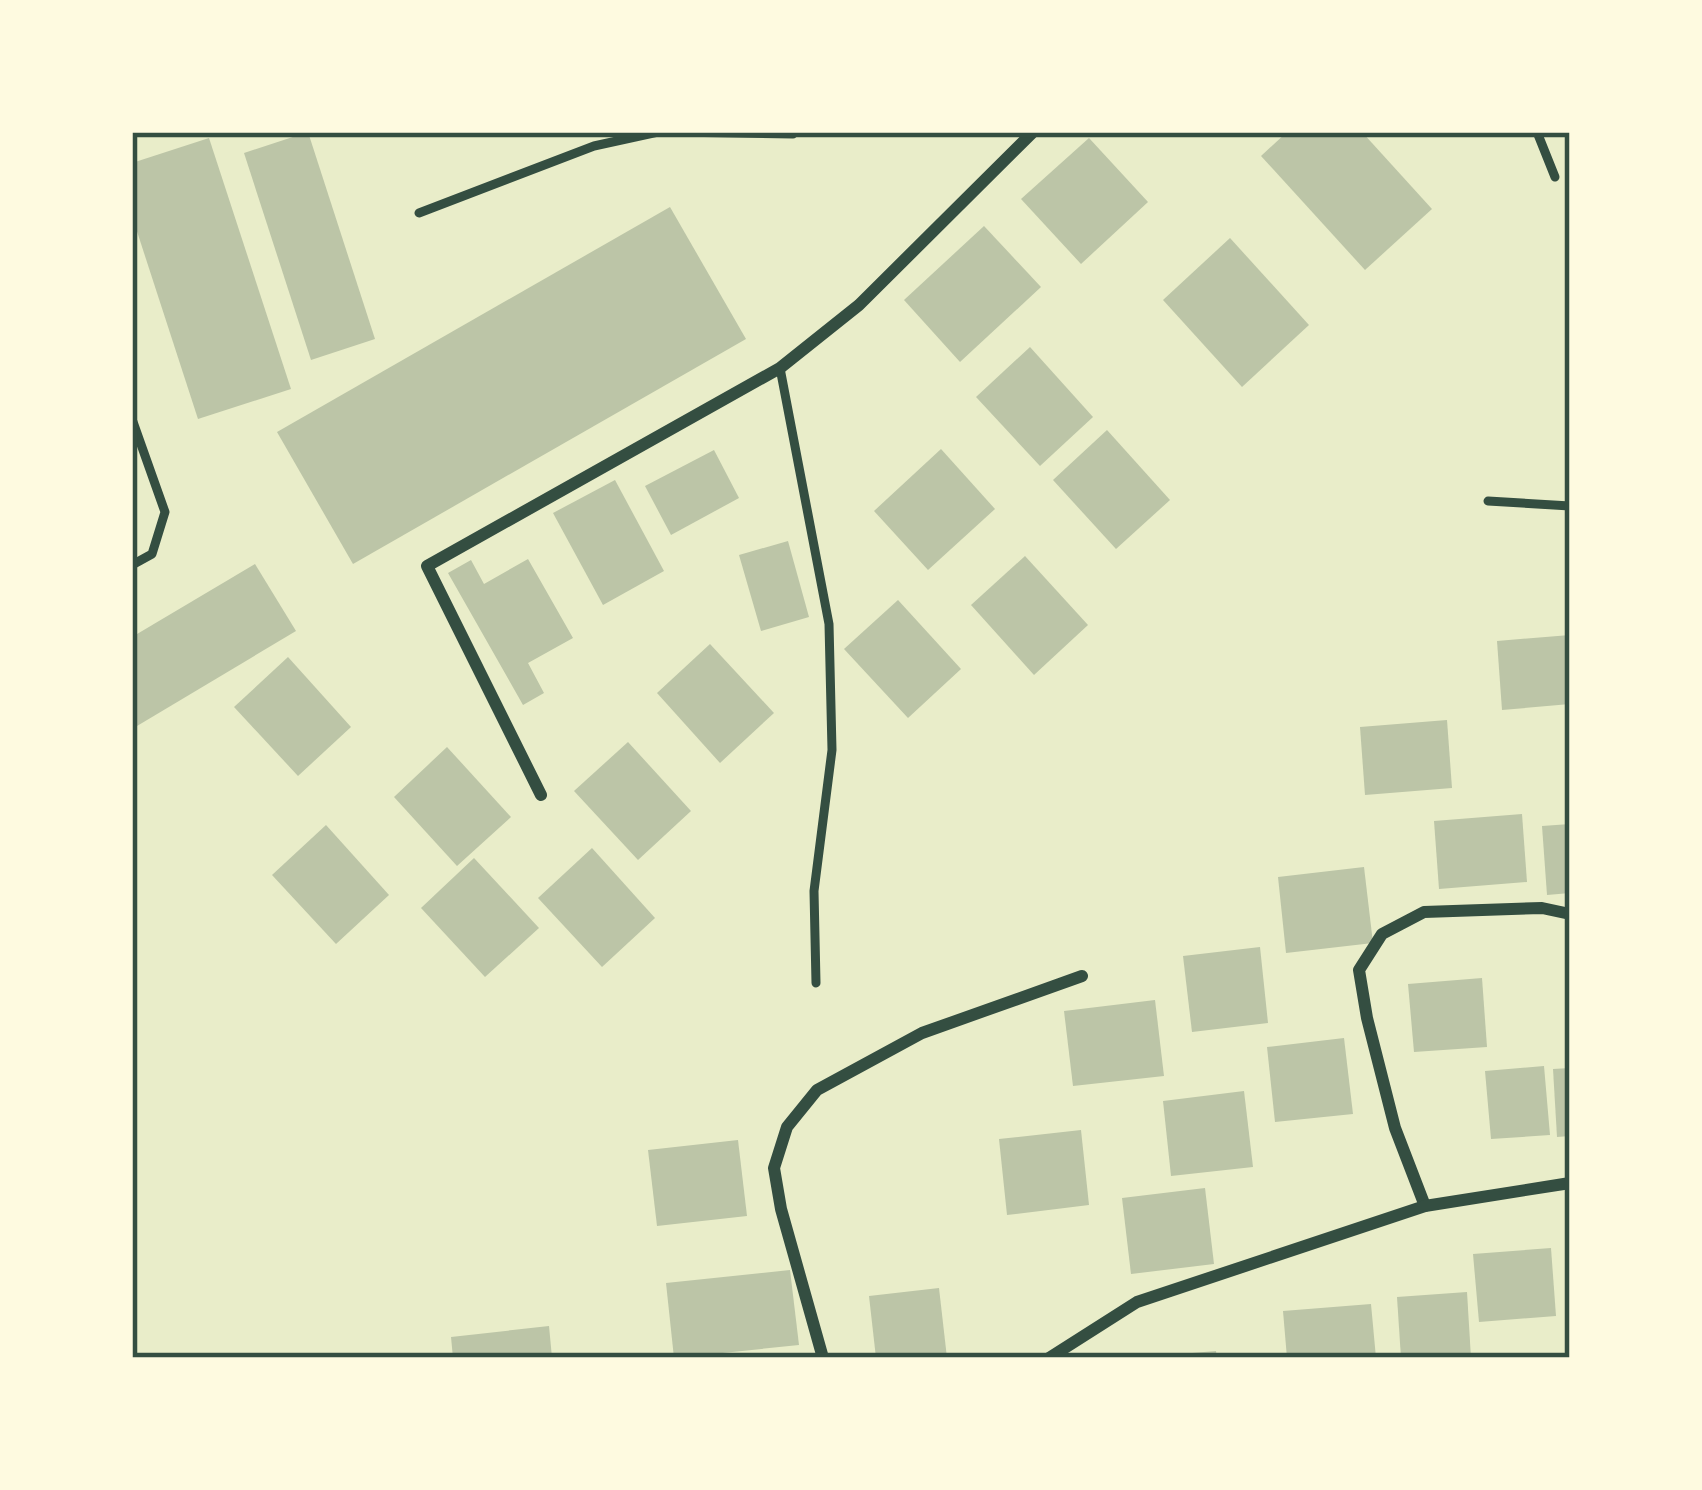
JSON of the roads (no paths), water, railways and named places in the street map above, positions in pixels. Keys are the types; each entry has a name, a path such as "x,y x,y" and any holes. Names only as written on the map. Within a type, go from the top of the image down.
{"street":[{"path":"541,795 427,566 780,368 859,305 1033,132"},
{"path":"1424,1206 1395,1128 1359,970 1382,934 1424,912 1542,908 1570,914"},
{"path":"823,1358 774,1168 787,1126 817,1090 922,1033 1082,976"},
{"path":"1053,1357 1137,1302 1424,1206 1570,1183"}],"lane":[{"path":"591,132 594,146"},
{"path":"419,213 594,146 658,132"},
{"path":"674,132 793,134"},
{"path":"1538,132 1555,177"},
{"path":"780,368 829,624 832,750 814,891 816,983"},
{"path":"132,418 165,512 152,554 132,565"},
{"path":"1488,501 1570,506"}]}
